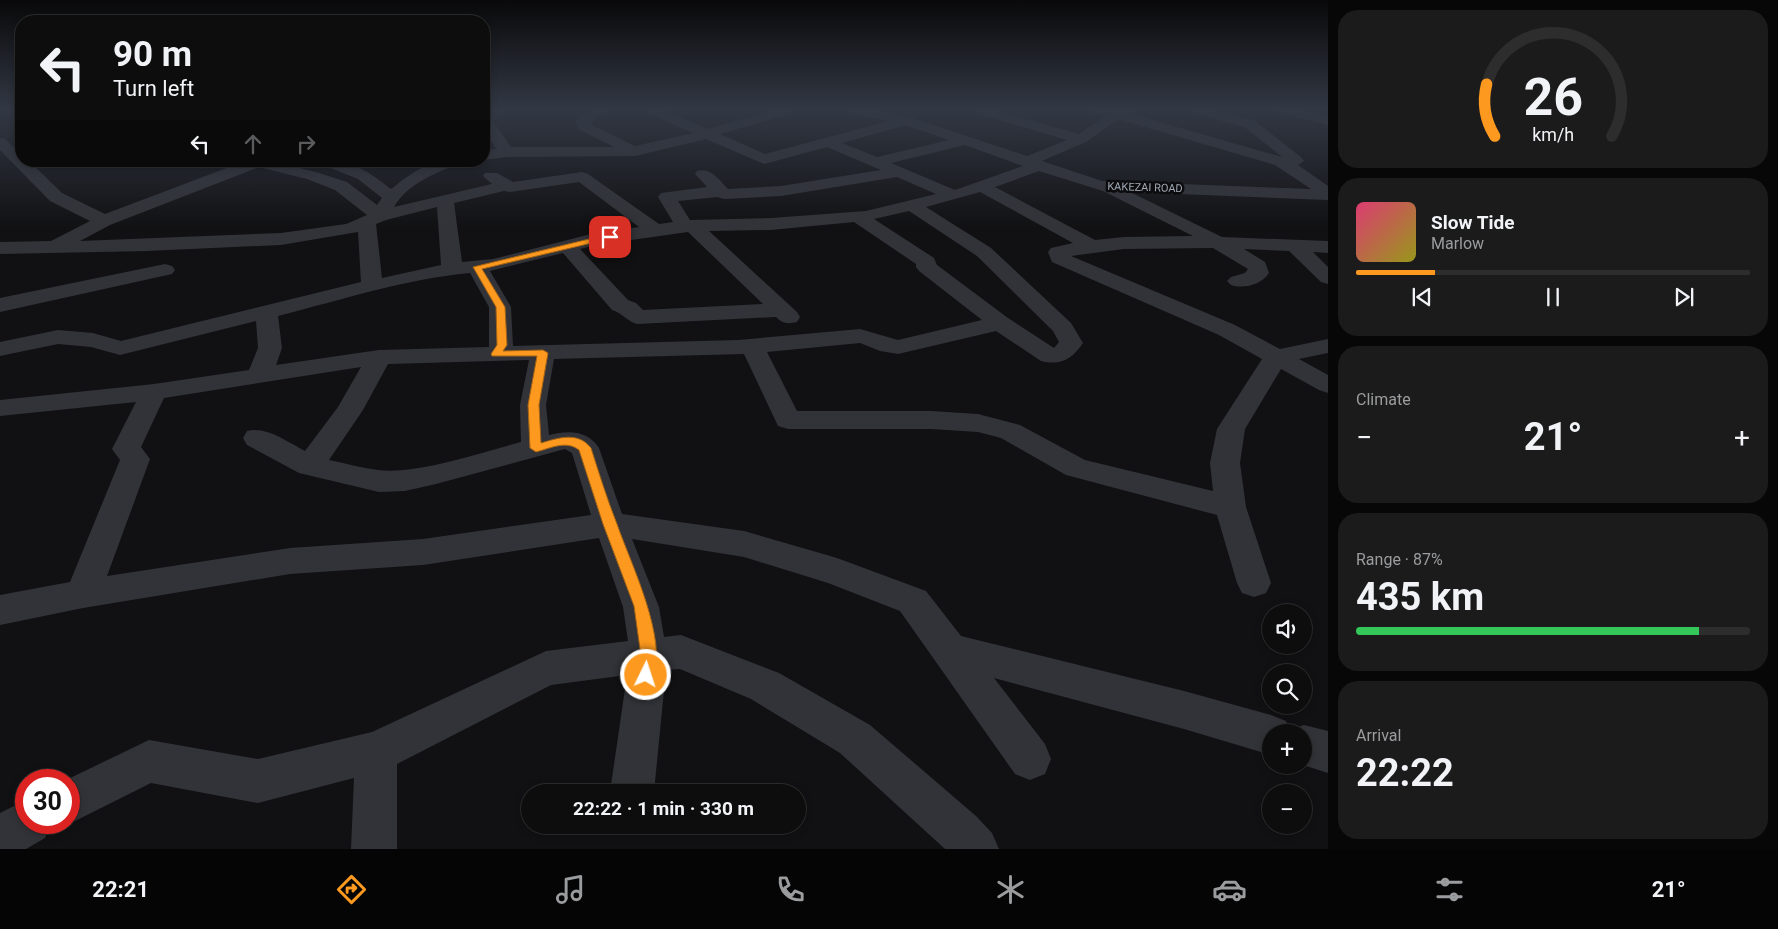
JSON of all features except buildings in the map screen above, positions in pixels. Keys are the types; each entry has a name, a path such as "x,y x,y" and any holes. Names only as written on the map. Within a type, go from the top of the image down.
{"street":[{"path":"574,150 641,150"},
{"path":"745,150 764,158 798,150"},
{"path":"846,150 953,195"},
{"path":"875,162 929,150"},
{"name":"KAKEZAI ROAD","path":"991,150 1100,186 1328,195"},
{"path":"0,349 58,336 93,340 120,348 372,286 450,269 493,265 595,239 689,226 771,224 858,217 953,195 981,186 1060,150"},
{"path":"1239,150 1281,162 1303,175 1328,195"},
{"path":"1283,150 1297,161 1288,166"},
{"path":"25,167 56,198 104,221"},
{"path":"53,247 104,221 241,167"},
{"path":"275,167 313,176 341,186 374,220"},
{"path":"342,167 364,176 391,197"},
{"path":"372,286 374,220 391,197 422,173 438,167"},
{"path":"486,167 510,187 582,177 655,230"},
{"path":"703,174 724,194 781,191 899,172"},
{"path":"0,248 148,245 281,239 350,229 374,220 506,185"},
{"path":"981,186 1090,244"},
{"path":"1100,186 1198,231 1258,266 1259,273 1252,278 1238,281"},
{"path":"721,191 667,197 689,226 814,339"},
{"path":"445,201 452,262 450,269"},
{"path":"858,217 927,262 926,267 1000,323 1050,356 1060,355 1071,343 1063,328 984,252 911,205"},
{"path":"1328,247 1112,242 1090,244 1058,252 1058,258 1227,330 1328,385"},
{"path":"111,281 148,245"},
{"path":"567,246 620,305 628,308 637,317 781,310"},
{"path":"1295,246 1328,278"},
{"path":"477,267 500,307 502,345 496,354"},
{"path":"0,305 165,270"},
{"path":"259,376 270,348 266,312"},
{"path":"0,408 154,392 379,357 752,346 860,336 870,337 887,346 898,347 1000,323"},
{"path":"752,346 788,420 931,420 978,423 1010,431 1076,468 1230,507"},
{"path":"1254,583 1230,507 1225,464 1231,429 1276,357 1328,346"},
{"path":"536,448 533,405 543,353"},
{"path":"309,466 350,410 379,357"},
{"path":"83,594 134,459 126,449 154,392"},
{"path":"257,438 309,466 380,481 405,480 436,474 565,440 577,442 585,448 610,524 641,606 649,656 633,784"},
{"path":"0,610 83,594 290,561 423,552 610,524 744,544 837,572 913,601 1030,759"},
{"path":"950,650 1184,710 1262,733"},
{"path":"80,796 149,761 258,781 376,752 546,668 680,652 765,686 855,740 960,832 975,849"},
{"path":"1312,747 1328,752"},
{"path":"374,849 376,752"}],"route":[{"path":"610,237 595,239 493,265 477,267 500,307 502,345 496,354 543,353 533,405 536,448 565,440 577,442 585,448 610,524 641,606 649,656 646,675"}]}
